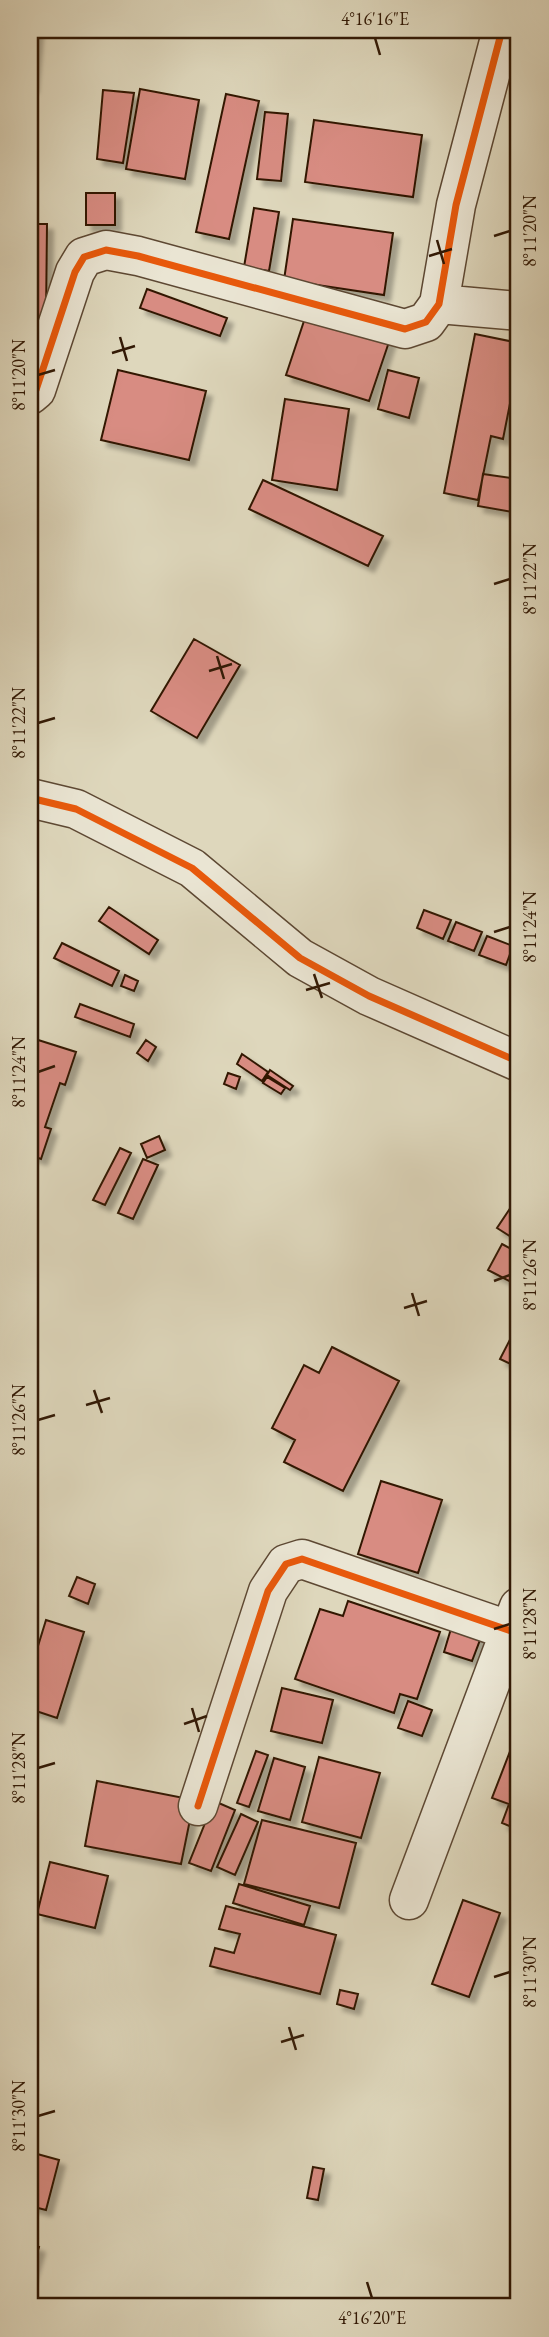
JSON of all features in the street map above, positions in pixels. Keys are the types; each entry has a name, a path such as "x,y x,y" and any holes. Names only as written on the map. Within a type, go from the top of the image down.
{"street":[{"path":"30,395 36,390 75,272 83,257 106,250 138,256 405,329 426,322 439,304 456,205 502,30"},
{"path":"439,304 519,312"},
{"path":"30,798 76,809 192,868 300,958 369,996 519,1062"},
{"path":"198,1806 268,1591 286,1564 302,1559 515,1619 409,1900"}],"building":[{"path":"30,30 37,30 32,87 30,87"},
{"path":"140,89 199,100 185,179 126,169"},
{"path":"103,90 134,93 123,163 97,159"},
{"path":"226,94 259,101 229,239 196,232"},
{"path":"265,112 288,114 281,181 257,179"},
{"path":"314,120 422,135 413,197 305,182"},
{"path":"86,193 115,193 115,225 86,225"},
{"path":"254,208 279,212 269,271 244,267"},
{"path":"293,219 393,233 384,295 284,280"},
{"path":"30,224 47,224 46,317 30,316"},
{"path":"147,289 227,318 220,336 140,308"},
{"path":"307,312 390,339 369,401 286,375"},
{"path":"475,334 519,343 519,358 503,439 491,436 478,500 444,493"},
{"path":"118,370 206,391 189,460 101,440"},
{"path":"388,370 419,378 409,418 378,409"},
{"path":"285,399 349,409 337,490 272,480"},
{"path":"483,474 519,479 513,512 478,506"},
{"path":"263,480 383,536 368,566 249,509"},
{"path":"194,639 240,665 197,738 151,711"},
{"path":"109,907 158,940 149,954 99,921"},
{"path":"424,910 451,920 443,939 417,928"},
{"path":"456,922 482,932 474,951 448,941"},
{"path":"487,936 513,946 506,965 479,955"},
{"path":"62,943 119,971 112,986 54,958"},
{"path":"125,975 138,981 134,991 121,986"},
{"path":"80,1004 134,1024 130,1037 75,1017"},
{"path":"35,1039 76,1052 65,1085 60,1083 45,1127 51,1129 41,1159 30,1155 30,1056"},
{"path":"146,1040 156,1047 148,1061 137,1053"},
{"path":"242,1054 268,1072 262,1081 237,1064"},
{"path":"270,1070 293,1086 290,1090 267,1075"},
{"path":"228,1073 240,1077 236,1089 224,1084"},
{"path":"267,1077 285,1088 281,1094 263,1083"},
{"path":"159,1136 165,1150 147,1158 141,1144"},
{"path":"120,1148 131,1153 105,1205 93,1200"},
{"path":"143,1159 158,1165 133,1219 118,1213"},
{"path":"519,1195 519,1242 497,1228"},
{"path":"502,1244 519,1253 519,1286 488,1270"},
{"path":"519,1322 519,1368 500,1359"},
{"path":"332,1347 399,1381 343,1491 284,1462 295,1440 272,1428 304,1365 319,1373"},
{"path":"381,1481 442,1500 418,1573 358,1554"},
{"path":"77,1577 95,1584 88,1604 69,1596"},
{"path":"348,1601 440,1632 417,1699 400,1694 394,1713 295,1679 320,1609 343,1616"},
{"path":"46,1620 84,1632 57,1718 30,1709 30,1672"},
{"path":"453,1622 483,1632 472,1661 444,1652"},
{"path":"282,1688 333,1700 322,1743 271,1731"},
{"path":"408,1701 432,1710 422,1736 398,1728"},
{"path":"519,1728 519,1830 502,1823 509,1804 492,1798"},
{"path":"256,1751 268,1755 249,1807 237,1803"},
{"path":"319,1757 380,1773 361,1838 302,1822"},
{"path":"274,1758 305,1767 290,1820 258,1811"},
{"path":"97,1781 194,1800 181,1864 85,1846"},
{"path":"214,1801 235,1810 211,1871 189,1863"},
{"path":"241,1814 258,1822 235,1875 217,1867"},
{"path":"262,1820 356,1843 339,1908 244,1884"},
{"path":"50,1862 108,1876 95,1928 37,1914"},
{"path":"239,1884 310,1906 304,1925 233,1903"},
{"path":"463,1900 500,1913 469,1997 432,1984"},
{"path":"226,1906 336,1935 320,1994 210,1966 215,1948 234,1953 240,1934 219,1929"},
{"path":"340,1990 358,1994 354,2009 337,2004"},
{"path":"30,2152 59,2160 46,2210 30,2206"},
{"path":"313,2167 324,2169 318,2200 307,2198"},
{"path":"30,2244 39,2247 30,2277"}],"cycle path":[{"path":"30,395 36,390 75,272 84,257 106,250 138,256 405,329 426,322 439,304 456,205 502,30"},
{"path":"30,798 76,809 192,868 300,958 369,996 519,1062"},
{"path":"198,1806 268,1591 286,1564 302,1559 511,1631"}]}
